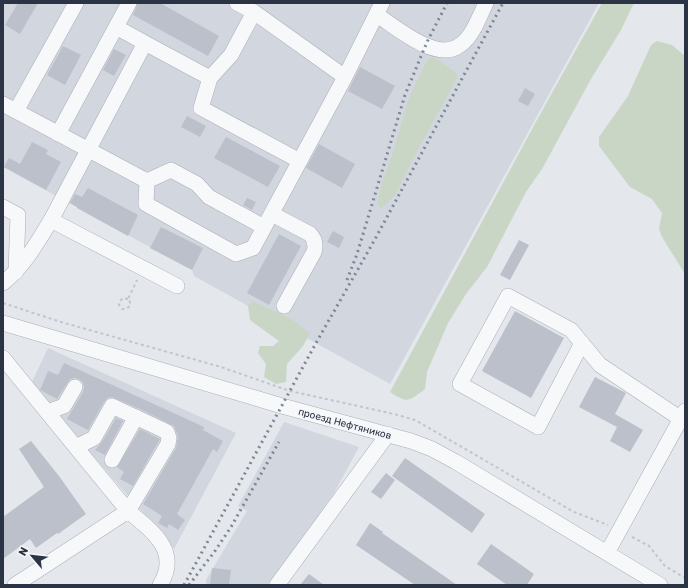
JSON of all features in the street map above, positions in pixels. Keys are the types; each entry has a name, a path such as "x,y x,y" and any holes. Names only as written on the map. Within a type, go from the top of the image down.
{"street":[{"path":"76,3 9,107 147,181"},
{"path":"58,134 129,3"},
{"path":"237,3 254,12 346,77"},
{"path":"147,181 146,204 236,254 253,248 346,77 380,9 419,42 436,49 447,50 459,46 464,41 471,32 486,3"},
{"path":"254,12 231,55 210,78 201,108 300,161"},
{"path":"116,27 210,78"},
{"path":"3,283 16,272 37,244 145,42"},
{"path":"147,181 171,170 197,184 209,196 268,220 310,234 315,242 314,252 284,306"},
{"path":"3,207 18,215 16,272"},
{"path":"51,220 177,286"},
{"path":"582,343 538,427 460,384 508,296 571,330 582,343 600,365 683,415 607,553"},
{"name":"проезд Нефтяников","path":"3,323 282,406 388,434 432,450 456,462 660,585"},
{"path":"4,360 128,511 162,542 167,555 168,567 160,585"},
{"path":"47,412 64,406 75,387"},
{"path":"14,585 128,511 168,444 169,438 167,432 161,428 112,406 94,438 76,447"},
{"path":"112,460 136,417"},
{"path":"277,585 388,434"}],"path":[{"path":"128,298 123,298 120,301 119,305 122,309 126,309 130,306 128,298 144,268"}],"shaded area":[{"path":"3,3 599,3 390,384 194,276 192,270 3,167"},
{"path":"48,348 236,433 174,549 31,384"},
{"path":"284,422 359,447 334,493 270,585 206,585 206,580 247,511 238,506"}],"green space":[{"path":"602,3 634,3 621,30 591,79 542,169 526,192 487,267 466,294 448,323 427,372 425,389 408,400 396,396 390,392"},
{"path":"657,41 672,45 685,56 685,274 662,237 659,229 662,213 652,199 630,187 599,146 599,137 628,96 651,45"},
{"path":"433,56 456,73 457,78 395,195 382,208 377,205 382,182 393,153 408,100 426,62"},
{"path":"253,301 293,320 310,333 303,346 287,364 286,382 276,384 264,377 266,364 258,353 260,346 273,346 279,341 250,320 248,306"}],"building":[{"path":"18,3 38,3 20,34 5,25"},
{"path":"138,3 160,3 219,36 208,56 133,15"},
{"path":"63,46 81,55 65,85 47,75"},
{"path":"114,49 126,55 114,76 103,70"},
{"path":"360,67 395,86 382,109 348,91"},
{"path":"525,88 535,94 528,106 518,101"},
{"path":"187,116 206,126 200,137 181,127"},
{"path":"226,137 280,166 268,187 214,158"},
{"path":"32,142 48,150 46,154 61,162 46,190 4,167 9,158 20,164"},
{"path":"319,144 355,164 342,188 306,168"},
{"path":"88,188 138,215 128,236 70,203 75,194 82,197"},
{"path":"247,198 256,202 252,210 243,205"},
{"path":"161,227 203,248 192,270 150,248"},
{"path":"333,231 344,237 339,248 327,242"},
{"path":"279,234 301,246 269,305 247,293"},
{"path":"519,240 529,245 510,280 500,275"},
{"path":"515,311 564,338 531,398 482,371"},
{"path":"64,363 204,427 203,430 223,441 217,452 213,449 177,514 185,520 178,530 169,524 167,528 158,523 162,516 143,504 176,448 178,436 174,426 112,397 108,398 104,402 88,430 67,419 83,392 83,382 75,378 70,379 57,399 40,390 48,371 58,375"},
{"path":"595,377 626,393 615,414 643,430 630,452 610,441 617,427 579,407"},
{"path":"116,418 123,421 105,455 95,450 102,442"},
{"path":"140,429 160,439 133,486 120,479 124,472 117,467"},
{"path":"31,441 59,476 86,514 36,548 30,539 3,559 3,517 44,487 19,449"},
{"path":"405,458 485,514 472,533 392,476"},
{"path":"386,473 395,480 381,499 371,492"},
{"path":"370,523 457,585 415,585 356,545"},
{"path":"491,544 534,574 527,585 507,585 477,564"},
{"path":"212,568 231,570 229,585 210,585"},
{"path":"309,574 324,585 300,585"}],"railway":[{"path":"347,280 357,254 405,95 427,42 447,3"},
{"path":"184,585 316,343 374,241 503,3"},
{"path":"189,585 231,527 279,442"}]}
